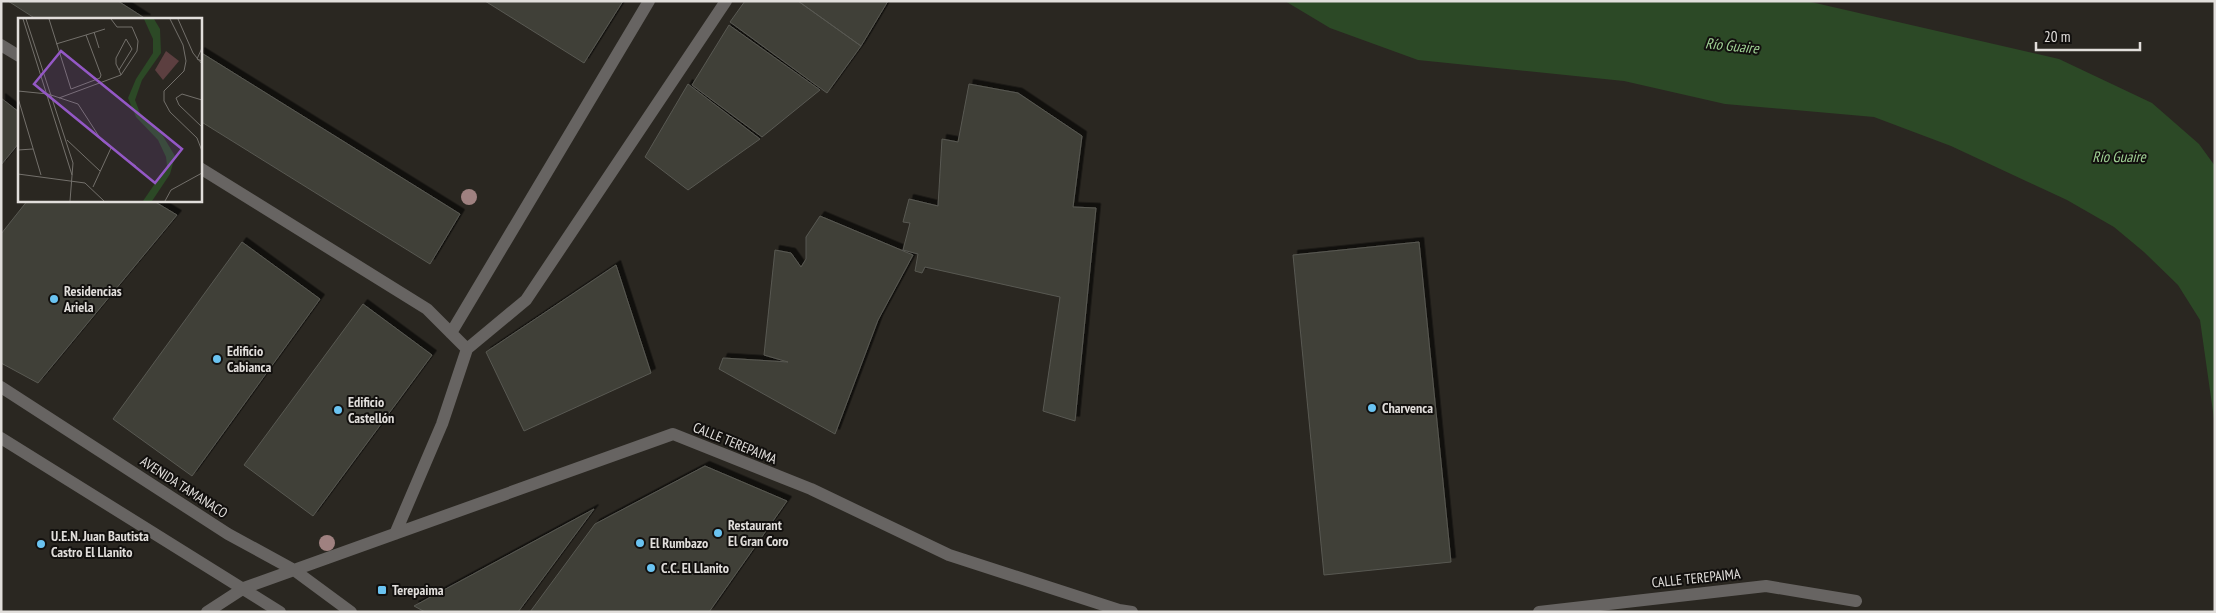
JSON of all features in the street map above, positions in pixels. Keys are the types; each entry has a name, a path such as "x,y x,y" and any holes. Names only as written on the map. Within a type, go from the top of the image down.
{"street":[{"path":"452,333 650,1"},
{"path":"395,534 442,424 467,349 526,300 726,1"},
{"path":"1,45 18,55"},
{"path":"201,169 426,309 467,349"},
{"name":"AVENIDA TAMANACO","path":"1,387 228,534 294,570 351,612"},
{"name":"CALLE TEREPAIMA","path":"207,612 244,588 673,434 811,489 950,555 1119,610 1132,612"},
{"path":"1,438 280,612"},
{"name":"CALLE TEREPAIMA","path":"1539,612 1766,586 1856,601"}],"water":[{"name":"Río Guaire","path":"1285,1 1811,2 2059,59 2152,103 2199,144 2215,166 2215,426 2200,320 2178,285 2144,252 2114,227 2067,200 1951,146 1874,117 1725,104 1624,81 1418,60 1330,28"}],"building":[{"path":"8,1 118,1 144,18 34,18"},
{"path":"485,1 623,1 584,63"},
{"path":"745,1 798,1 861,46 827,93 730,22"},
{"path":"798,1 888,1 861,46"},
{"path":"729,25 820,90 762,137 692,85"},
{"path":"201,53 460,214 430,264 201,122"},
{"path":"688,84 760,139 688,190 645,157"},
{"path":"969,84 1018,93 1082,136 1073,207 1096,208 1075,421 1043,411 1060,297 925,267 922,273 915,271 918,254 903,250 910,223 903,222 909,199 938,206 942,139 958,142"},
{"path":"1,98 18,111 18,144 1,165"},
{"name":"Residencias Ariela","path":"27,201 154,201 177,215 38,383 1,363 1,234"},
{"path":"820,216 913,255 878,320 835,434 719,369 723,358 788,362 764,355 775,250 791,253 801,267 806,259 806,237"},
{"name":"Edificio Cabianca","path":"242,242 320,299 192,476 113,419"},
{"name":"Charvenca","path":"1419,242 1451,562 1324,575 1293,255"},
{"path":"616,265 651,373 524,431 486,352"},
{"name":"Edificio Castellón","path":"363,304 432,355 313,516 244,465"},
{"name":"C.C. El Llanito","path":"705,466 787,501 709,612 530,612 595,524"},
{"path":"594,509 518,612 425,612 414,606"}],"place":[{"name":"Residencias Ariela","path":"54,299"},
{"name":"Edificio Cabianca","path":"217,359"},
{"name":"Charvenca","path":"1372,408"},
{"name":"Edificio Castellón","path":"338,410"},
{"name":"Restaurant El Gran Coro","path":"718,533"},
{"name":"El Rumbazo","path":"640,543"},
{"name":"U.E.N. Juan Bautista Castro El Llanito","path":"41,544"},
{"name":"C.C. El Llanito","path":"651,568"},
{"name":"Terepaima","path":"382,590"}]}
